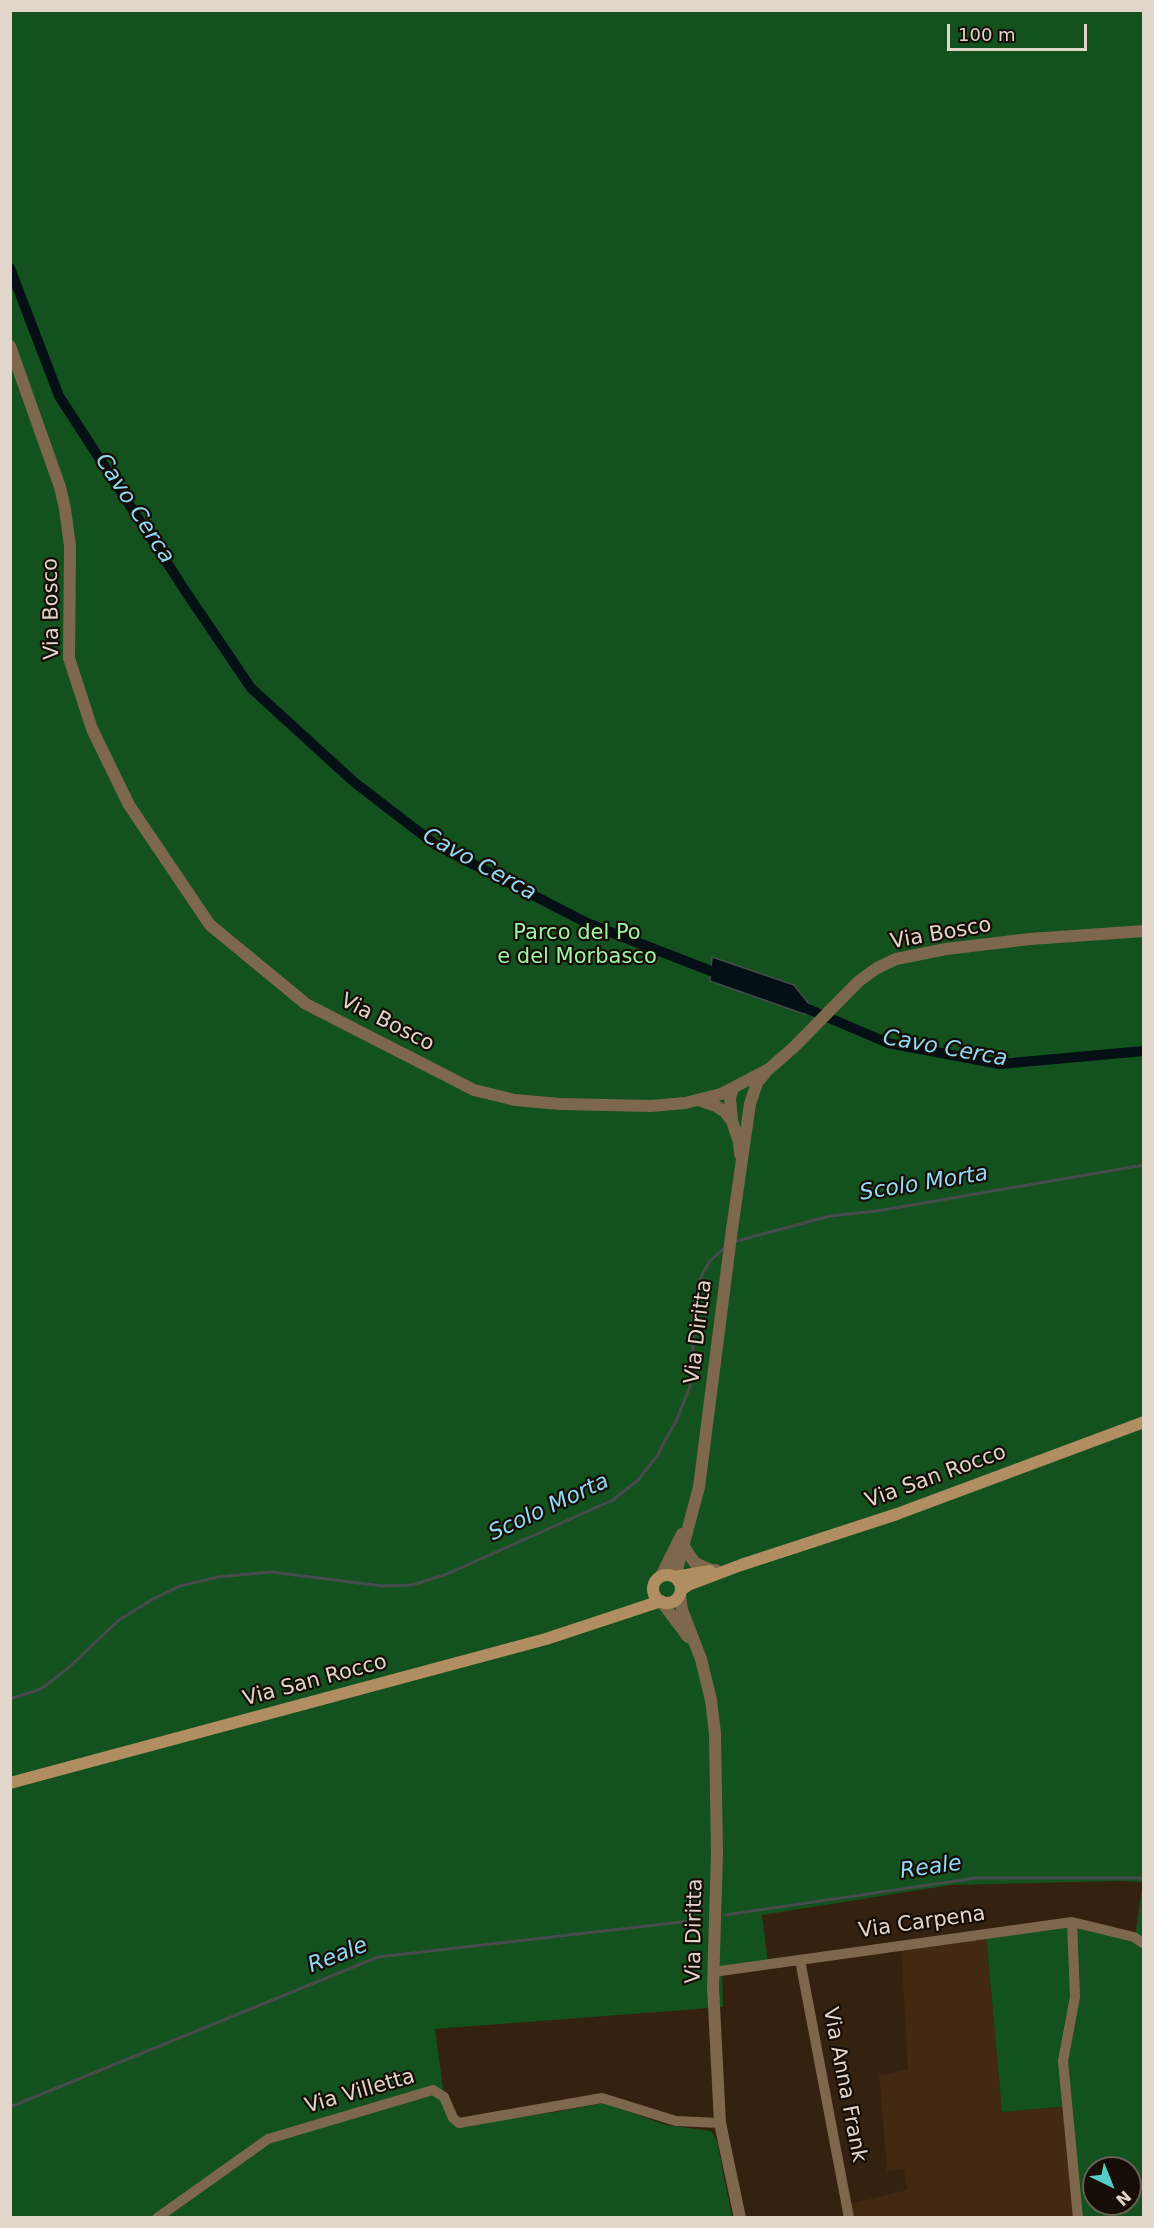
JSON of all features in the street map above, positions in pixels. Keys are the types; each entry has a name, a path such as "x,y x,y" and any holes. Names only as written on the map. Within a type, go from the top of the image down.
{"main road":[{"name":"Via San Rocco","path":"681,1593 688,1585 741,1565 897,1514 1143,1422"},
{"name":"Via San Rocco","path":"675,1577 711,1570"},
{"path":"662,1576 675,1577 680,1582 681,1593 669,1603 657,1597 655,1583 662,1576"},
{"name":"Via San Rocco","path":"10,1783 546,1639 627,1611 657,1597"}],"street":[{"name":"Via Bosco","path":"10,346 60,487 65,509 70,546 69,658 92,729 129,805 210,925 306,1004 474,1090 515,1100 560,1104 651,1106 698,1100 721,1094 769,1069 859,981 877,968 896,959 1030,939 1143,931"},
{"name":"Via Diritta","path":"675,1577 695,1506 750,1104 757,1083 769,1069"},
{"path":"733,1088 750,1104"},
{"name":"Via Diritta","path":"733,1088 730,1098 732,1121 739,1142 741,1164"},
{"path":"698,1100 716,1106 732,1121"},
{"name":"Via Diritta","path":"662,1576 695,1506"},
{"path":"684,1547 693,1561 711,1570"},
{"name":"Via San Rocco","path":"711,1570 741,1565"},
{"name":"Via Diritta","path":"681,1593 681,1605 694,1646"},
{"name":"Via Diritta","path":"657,1597 694,1646 701,1659 711,1700 715,1733 717,1853 713,1972 720,2123 740,2217"},
{"path":"1072,1922 1075,1997 1064,2061 1078,2217"},
{"name":"Via Carpena","path":"713,1972 1072,1922 1139,1940"},
{"name":"Via Anna Frank","path":"800,1960 849,2217"},
{"name":"Via Villetta","path":"157,2217 268,2139 433,2090 444,2097 453,2118 459,2123 602,2098 676,2121 720,2123"}],"shaded area":[{"path":"712,957 794,985 809,1004 804,1014 710,981"},
{"path":"986,1934 1002,2112 1070,2106 1074,2217 851,2217 850,2204 907,2190 904,2169 887,2171 879,2075 908,2070 901,1947"}],"green space":[{"name":"Parco del Po e del Morbasco","path":"10,11 1143,11 1143,1882 951,1885 762,1915 768,1963 722,1969 723,2007 435,2029 447,2118 452,2123 457,2126 604,2103 666,2125 711,2131 717,2141 732,2217 11,2217"},
{"path":"1143,1882 1143,2217 1074,2217 1069,2106 1002,2112 986,1934 1072,1921 1135,1937"}],"waterway":[{"name":"Cavo Cerca","path":"10,268 59,396 251,688 354,782 436,845 587,923 724,976"},
{"name":"Cavo Cerca","path":"794,1003 888,1043 1000,1064 1144,1051"},
{"name":"Scolo Morta","path":"733,1242 830,1216 877,1211 1144,1165"},
{"name":"Scolo Morta","path":"10,1699 41,1689 67,1669 119,1620 180,1586 218,1577 271,1572 382,1586 412,1585 447,1574 613,1500 638,1480 657,1456 677,1419 690,1386 693,1310 700,1279 709,1262 725,1247"},
{"name":"Reale","path":"725,1915 976,1878 1144,1878"},
{"name":"Reale","path":"10,2107 378,1957 699,1920"}]}
